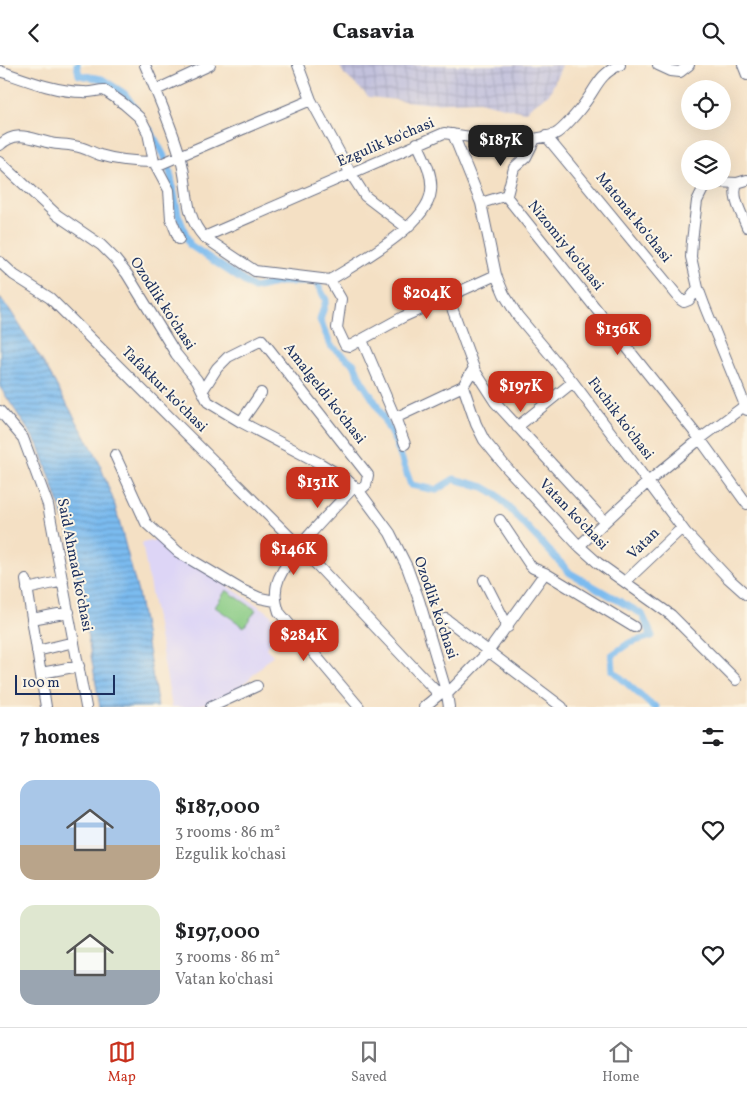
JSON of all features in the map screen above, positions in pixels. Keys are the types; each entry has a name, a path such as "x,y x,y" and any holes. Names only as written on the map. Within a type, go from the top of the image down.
{"street":[{"path":"145,65 181,157 189,208 195,226 204,237 255,271 330,280 366,258 407,228 428,203 431,191 431,178 417,143"},
{"path":"156,90 210,65"},
{"path":"298,65 311,100 351,175 365,196 407,228"},
{"name":"Ezgulik ko'chasi","path":"204,237 351,175 417,143 444,133 477,138 535,139 556,134 582,107 608,70 620,65"},
{"path":"658,65 671,71 680,72 689,65"},
{"path":"742,65 747,75"},
{"path":"0,71 35,83 65,90 85,93 100,90 107,91 135,113 148,133 155,164 169,190 171,219 180,239"},
{"path":"0,145 6,140 23,136 58,145 79,147 100,155 155,164 181,157 311,100"},
{"name":"Fuchik ko'chasi","path":"453,135 480,203 496,275 504,294 517,315 573,382 682,528 728,578 747,595"},
{"name":"Matonat ko‘chasi","path":"546,136 681,300 689,300 698,288"},
{"path":"480,203 506,196 514,168 526,157 535,139"},
{"name":"Ozodlik ko‘chasi","path":"0,162 56,215 100,245 115,259 127,274 176,354 197,380 208,402 240,422 321,464 346,479 356,489 390,533 407,567 419,600 444,693 488,652"},
{"path":"579,546 648,481 700,439 746,406 698,288 692,257 699,193 705,185 742,181"},
{"path":"742,181 735,189 735,195 747,227"},
{"name":"Nizomiy ko'chasi","path":"506,196 700,439 747,504"},
{"name":"Tafakkur ko‘chasi","path":"0,261 14,275 50,298 300,547 431,686 444,693"},
{"path":"330,280 341,299 337,329 345,345 350,346 403,317 496,275"},
{"name":"Vatan ko'chasi","path":"448,297 474,368 494,402 605,522"},
{"name":"Amalgeldi ko‘chasi","path":"203,390 217,368 228,357 262,340 368,475 366,485 356,489"},
{"path":"362,340 405,444"},
{"path":"395,418 463,386 474,368"},
{"path":"517,427 573,382"},
{"name":"Vatan ko'chasi","path":"463,386 476,424 484,440 506,467 579,546 598,563 671,615 736,680"},
{"path":"240,422 261,393"},
{"name":"Said Ahmad ko‘chasi","path":"0,411 23,438 48,505 86,707"},
{"path":"115,455 146,523 178,552 242,590 260,598 275,601"},
{"path":"356,489 300,547 279,579 275,601 279,612 359,707"},
{"path":"500,520 532,569 545,573 634,627"},
{"name":"Vatan","path":"626,582 682,528"},
{"path":"488,652 508,627 545,573"},
{"path":"484,580 508,627"},
{"path":"46,707 27,585 63,581"},
{"path":"32,619 69,612"},
{"name":"Ozodlik ko‘chasi","path":"446,619 562,707"},
{"path":"37,651 74,642"},
{"path":"41,673 79,666"},
{"path":"211,707 257,686"},
{"path":"424,707 444,693 449,707"}],"shaded area":[{"path":"339,65 562,65 550,93 524,112 479,101 423,103 369,97 344,74"},
{"path":"156,540 268,612 283,629 266,648 273,655 229,699 187,707 172,707 142,543"}],"green space":[{"path":"226,590 256,610 244,627 215,607"}],"water":[{"path":"0,298 10,310 46,367 97,457 114,502 138,593 158,707 100,707 68,530 40,448 0,387"}],"waterway":[{"path":"77,65 79,75 102,79 125,94 137,111"},
{"path":"150,130 165,158"},
{"path":"169,167 178,214 190,245 254,288 280,282 316,282 326,300 320,320 331,346 354,364 396,443 411,485 436,490 454,479 484,487 496,494 570,573 642,614 652,636 629,643 612,655 613,671 650,704 656,707"}]}
